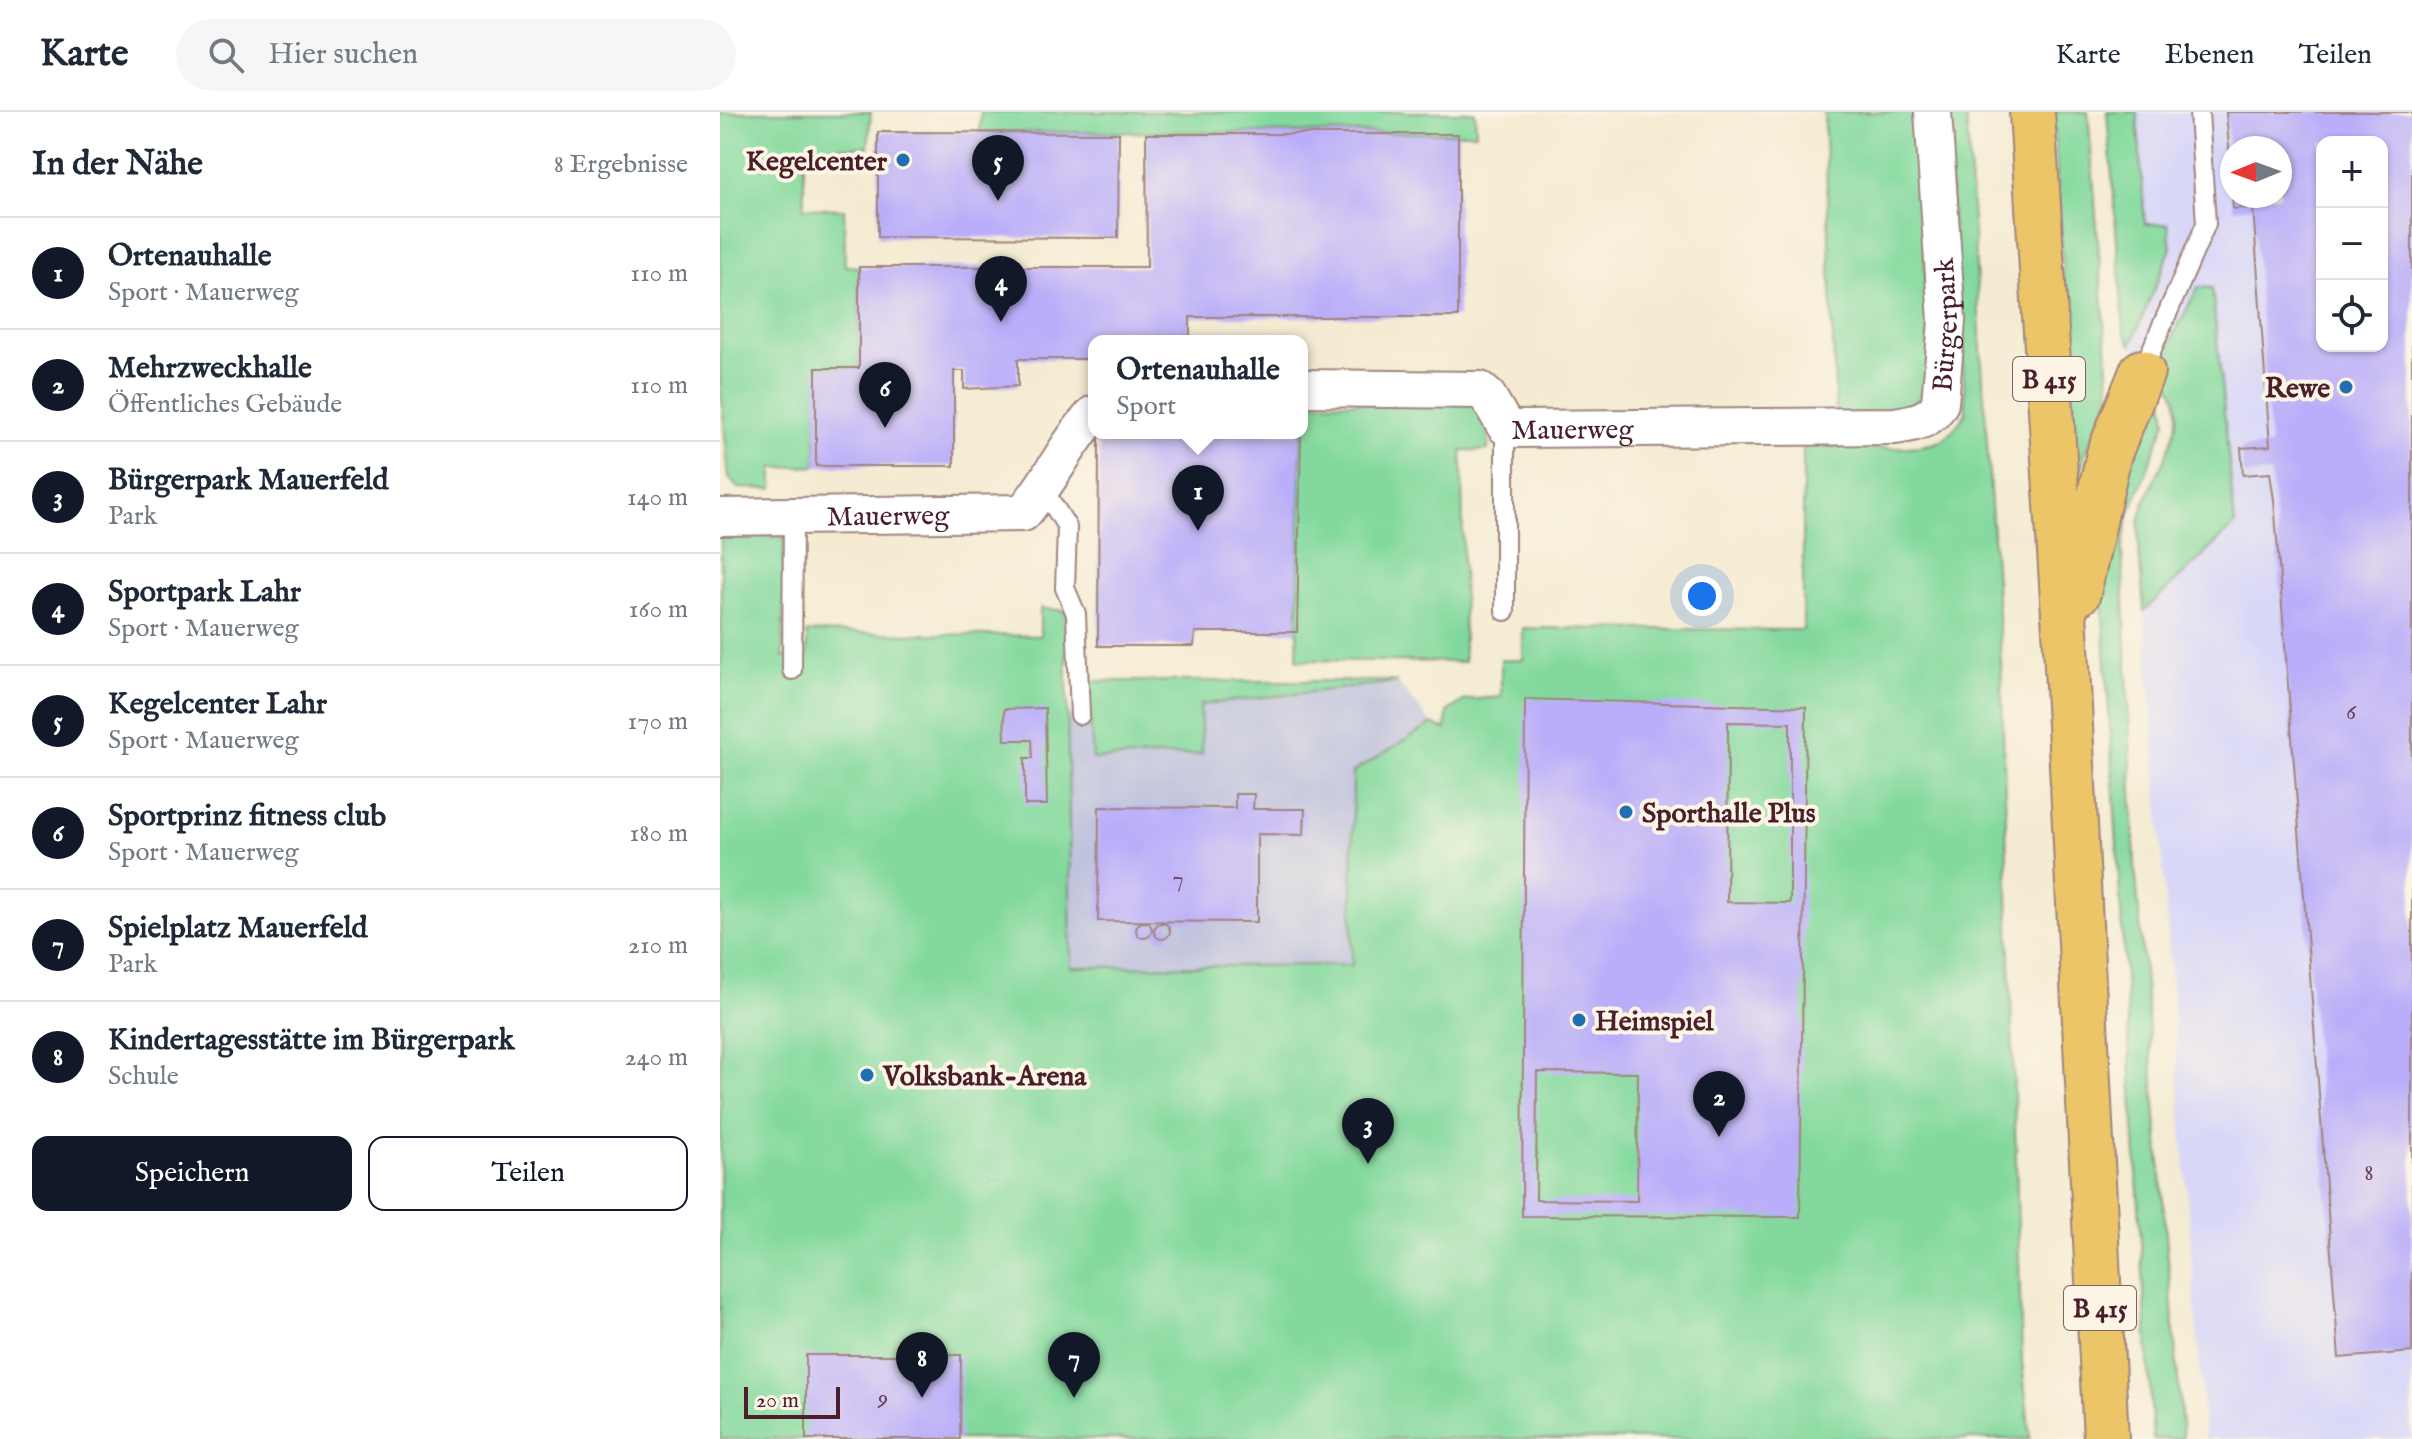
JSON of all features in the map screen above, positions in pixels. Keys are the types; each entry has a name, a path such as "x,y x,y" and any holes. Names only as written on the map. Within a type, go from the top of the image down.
{"main road":[{"name":"B 415","path":"2032,112 2066,646 2106,1439"},
{"path":"2066,646 2109,454 2142,372"}],"street":[{"name":"Bürgerpark","path":"1766,426 1895,426 1918,423 1936,412 1942,393 1947,321 1933,112"},
{"name":"Mauerweg","path":"1308,388 1480,390 1488,397 1505,426 1586,429 1766,426"},
{"name":"Mauerweg","path":"720,517 1023,513 1043,489 1088,421"}],"lane":[{"path":"2142,372 2206,224 2199,112"},
{"path":"1505,426 1505,611"},
{"path":"1043,489 1067,527 1065,588 1076,614 1080,715"},
{"path":"792,670 793,516"}],"shaded area":[{"path":"2137,112 2412,112 2412,1439 2205,1439 2144,611 2234,525 2197,287 2155,372 2131,345 2170,248 2145,224"},
{"path":"1397,682 1432,724 1446,731 1450,965 1071,967 1068,715 1257,700"}],"green space":[{"path":"720,112 871,112 868,147 804,148 804,208 844,209 845,266 859,267 859,368 817,369 816,466 773,468 773,489 738,488 729,478 720,380"},
{"path":"981,112 1475,112 1476,133 980,132"},
{"path":"1824,112 1917,112 1930,370 1924,392 1904,412 1836,416"},
{"path":"1945,112 1966,112 2001,662 2022,1361 2030,1439 720,1439 721,537 784,536 783,657 807,656 807,632 1040,636 1040,608 1066,611 1071,967 1352,965 1353,772 1432,724 1446,730 1447,712 1465,700 1501,697 1501,660 1523,660 1523,628 1803,630 1803,446 1894,448 1928,445 1943,439 1964,416"},
{"path":"2053,112 2088,112 2110,396 2084,454 2078,495"},
{"path":"2107,112 2137,112 2145,224 2168,224 2171,248 2131,345 2124,332"},
{"path":"2198,287 2212,288 2235,525 2144,611 2139,552 2140,518 2172,442 2177,422 2177,403 2171,386 2155,372"},
{"path":"2151,387 2163,397 2166,421 2128,518 2122,550 2135,865 2183,1439 2153,1439 2099,549"},
{"path":"1476,401 1489,414 1488,450 1462,451 1464,662 1297,660 1301,439 1308,439 1308,403"},
{"path":"1088,681 1397,682 1200,705 1202,754 1093,759"}],"building":[{"path":"2226,112 2412,112 2412,1352 2339,1358 2274,500 2270,473 2243,475 2241,448 2270,446 2253,208 2292,208 2292,136 2228,136"},
{"path":"878,132 1119,133 1118,238 878,237"},
{"path":"1146,134 1458,134 1458,317 1190,317 1190,335 1088,335 1088,359 1018,359 1018,386 964,389 964,371 954,371 954,466 816,466 816,368 859,368 859,267 1147,267"},
{"path":"1099,439 1301,439 1297,632 1195,632 1194,646 1098,646"},
{"path":"1525,699 1806,707 1800,1217 1522,1216","holes":["1728,722 1790,723 1790,903 1727,902","1537,1072 1638,1073 1637,1201 1536,1200"]},
{"path":"1045,708 1047,805 1025,805 1025,758 1033,758 1032,740 1005,740 1004,709"},
{"path":"1235,794 1254,794 1253,809 1305,809 1304,835 1257,834 1257,922 1098,921 1099,807 1235,808"},
{"path":"1141,922 1147,922 1152,930 1150,936 1141,938 1136,933 1136,927"},
{"path":"1159,923 1165,923 1170,931 1168,937 1159,939 1154,934 1154,928"},
{"path":"806,1355 961,1355 960,1439 806,1439"}],"place":[{"name":"Kegelcenter","path":"903,160"},
{"name":"Kegelcenter Lahr","path":"998,201"},
{"name":"Sportpark Lahr","path":"1001,322"},
{"name":"Rewe","path":"2346,387"},
{"name":"Sportprinz fitness club","path":"885,428"},
{"name":"Ortenauhalle","path":"1198,531"},
{"name":"Sporthalle Plus","path":"1626,812"},
{"name":"Heimspiel","path":"1579,1020"},
{"name":"Volksbank-Arena","path":"867,1075"},
{"name":"Mehrzweckhalle","path":"1719,1137"},
{"name":"Bürgerpark Mauerfeld","path":"1368,1164"},
{"name":"Kindertagesstätte im Bürgerpark","path":"922,1398"},
{"name":"Spielplatz Mauerfeld","path":"1074,1398"}]}
